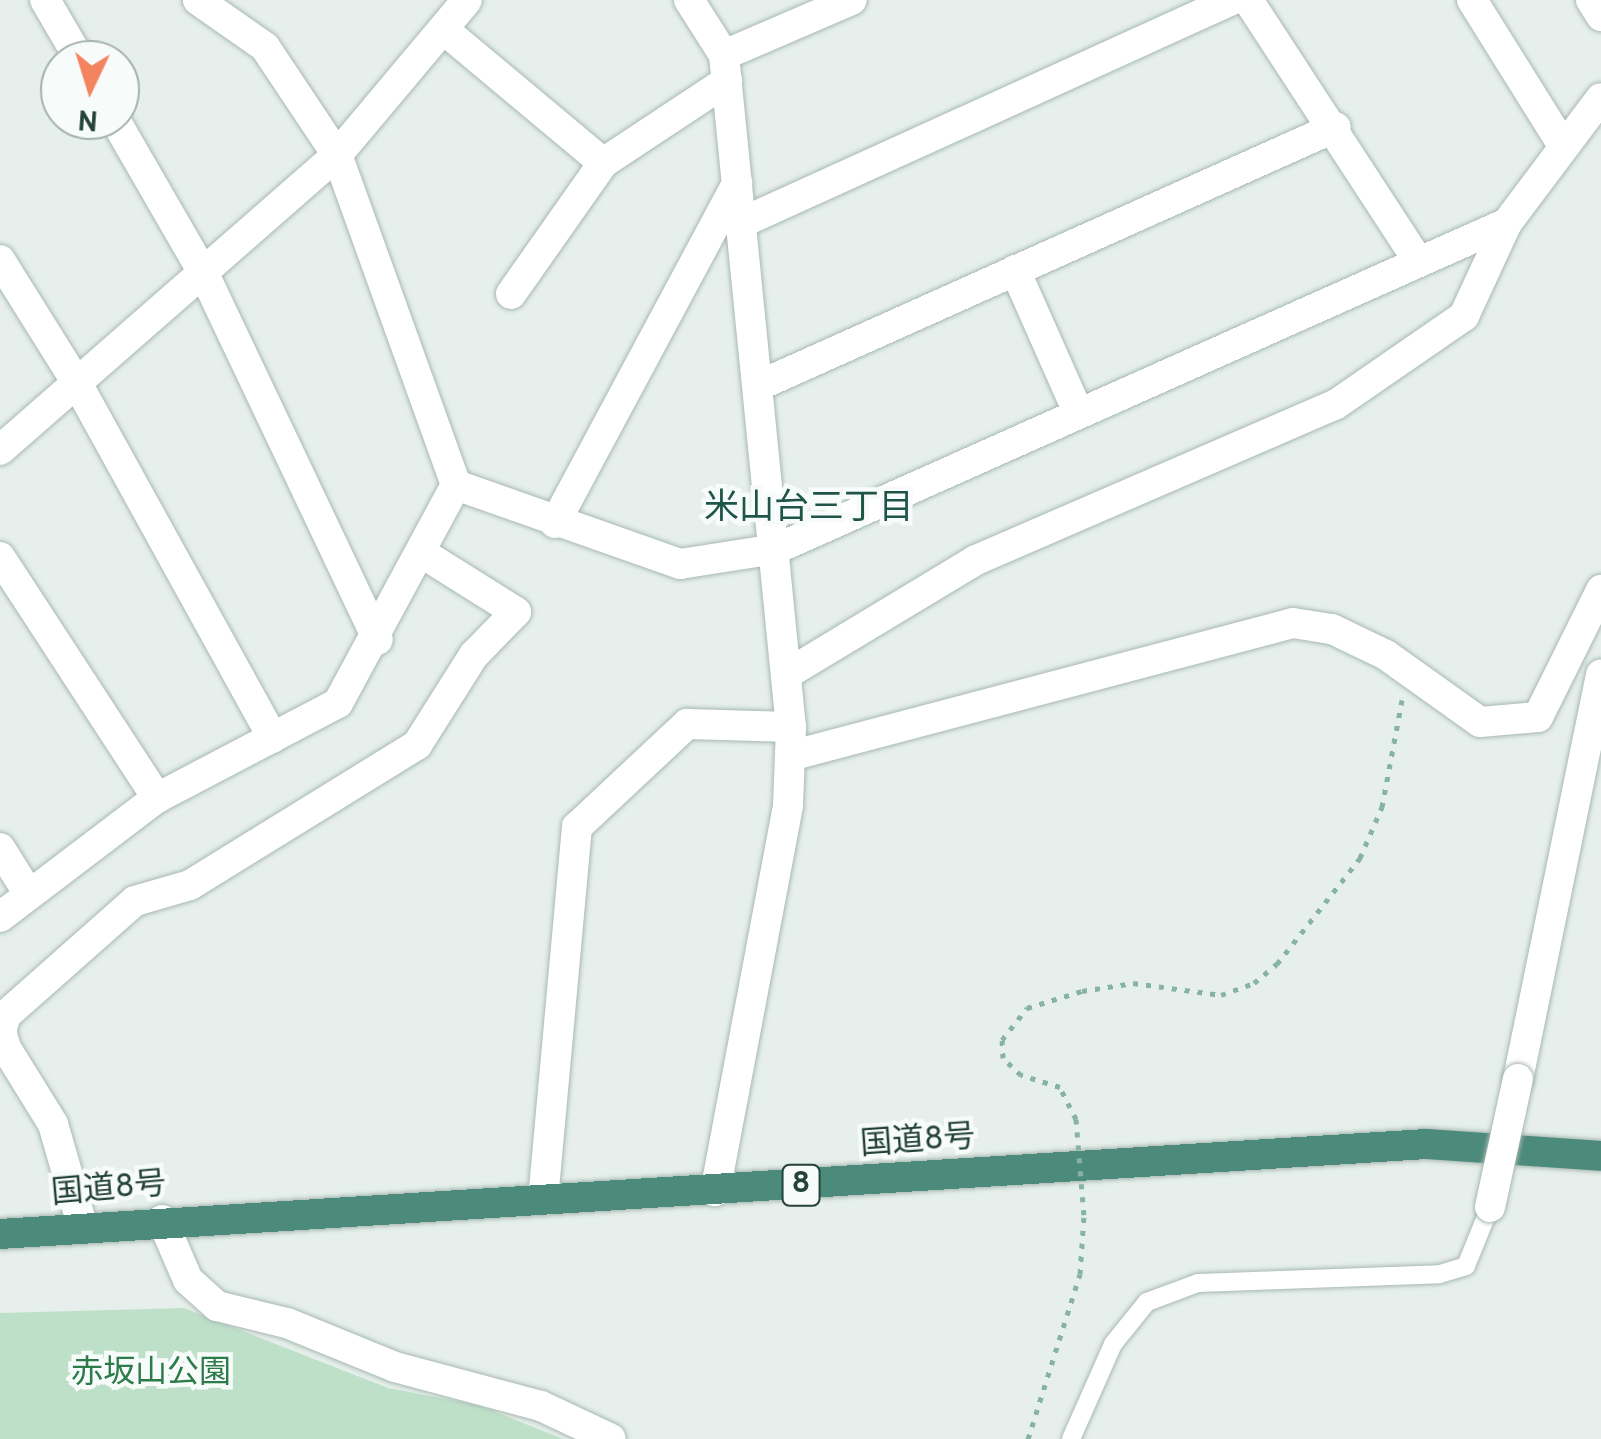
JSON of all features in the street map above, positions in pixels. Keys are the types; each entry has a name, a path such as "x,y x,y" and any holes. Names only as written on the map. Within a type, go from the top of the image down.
{"highway":[{"name":"国道8号","path":"0,1234 162,1220 715,1190 1427,1144 1601,1156"}],"street":[{"path":"45,0 68,40"},
{"path":"0,917 27,891 157,798 338,703 378,640 456,485 337,155 265,47 198,0"},
{"path":"0,450 337,155 467,0"},
{"path":"689,0 726,68 776,548 791,741 788,806 715,1190"},
{"path":"511,294 603,163 726,68 852,0"},
{"path":"741,223 1232,0"},
{"path":"1248,0 1336,127 1417,259"},
{"path":"1472,0 1564,147"},
{"path":"1591,0 1601,16"},
{"path":"442,29 603,163"},
{"path":"787,674 976,560 1335,405 1464,316 1507,223 1601,98"},
{"path":"758,386 1336,127"},
{"path":"127,140 204,274 378,640"},
{"path":"555,523 737,183"},
{"path":"456,485 680,564 776,548 1417,259 1507,223"},
{"path":"0,260 78,385 272,738"},
{"path":"1016,270 1078,412"},
{"path":"83,1228 53,1124 6,1048 1,1031 6,1014 135,901 190,884 418,745 474,655 516,612 422,553"},
{"path":"0,557 157,798"},
{"path":"543,1200 577,827 687,724 791,741 1293,623 1332,628 1407,672 1480,722 1538,718 1601,590"},
{"path":"1490,1207 1601,674"},
{"path":"0,848 27,891"},
{"path":"162,1220 188,1280 217,1306 286,1323 395,1367 524,1400 611,1439"}],"lane":[{"path":"1070,1439 1113,1344 1147,1302 1198,1283 1440,1274 1466,1266 1490,1207"}],"path":[{"path":"1028,1439 1080,1274 1084,1216 1076,1119 1060,1087 1021,1075 1002,1058 1002,1040 1028,1008 1082,991 1133,983 1221,995 1254,983 1277,964 1360,858 1382,806 1407,672"}],"green space":[{"name":"赤坂山公園","path":"184,1308 388,1388 478,1405 563,1439 0,1439 0,1313"}],"district":[{"name":"米山台三丁目","path":"809,509"}]}
